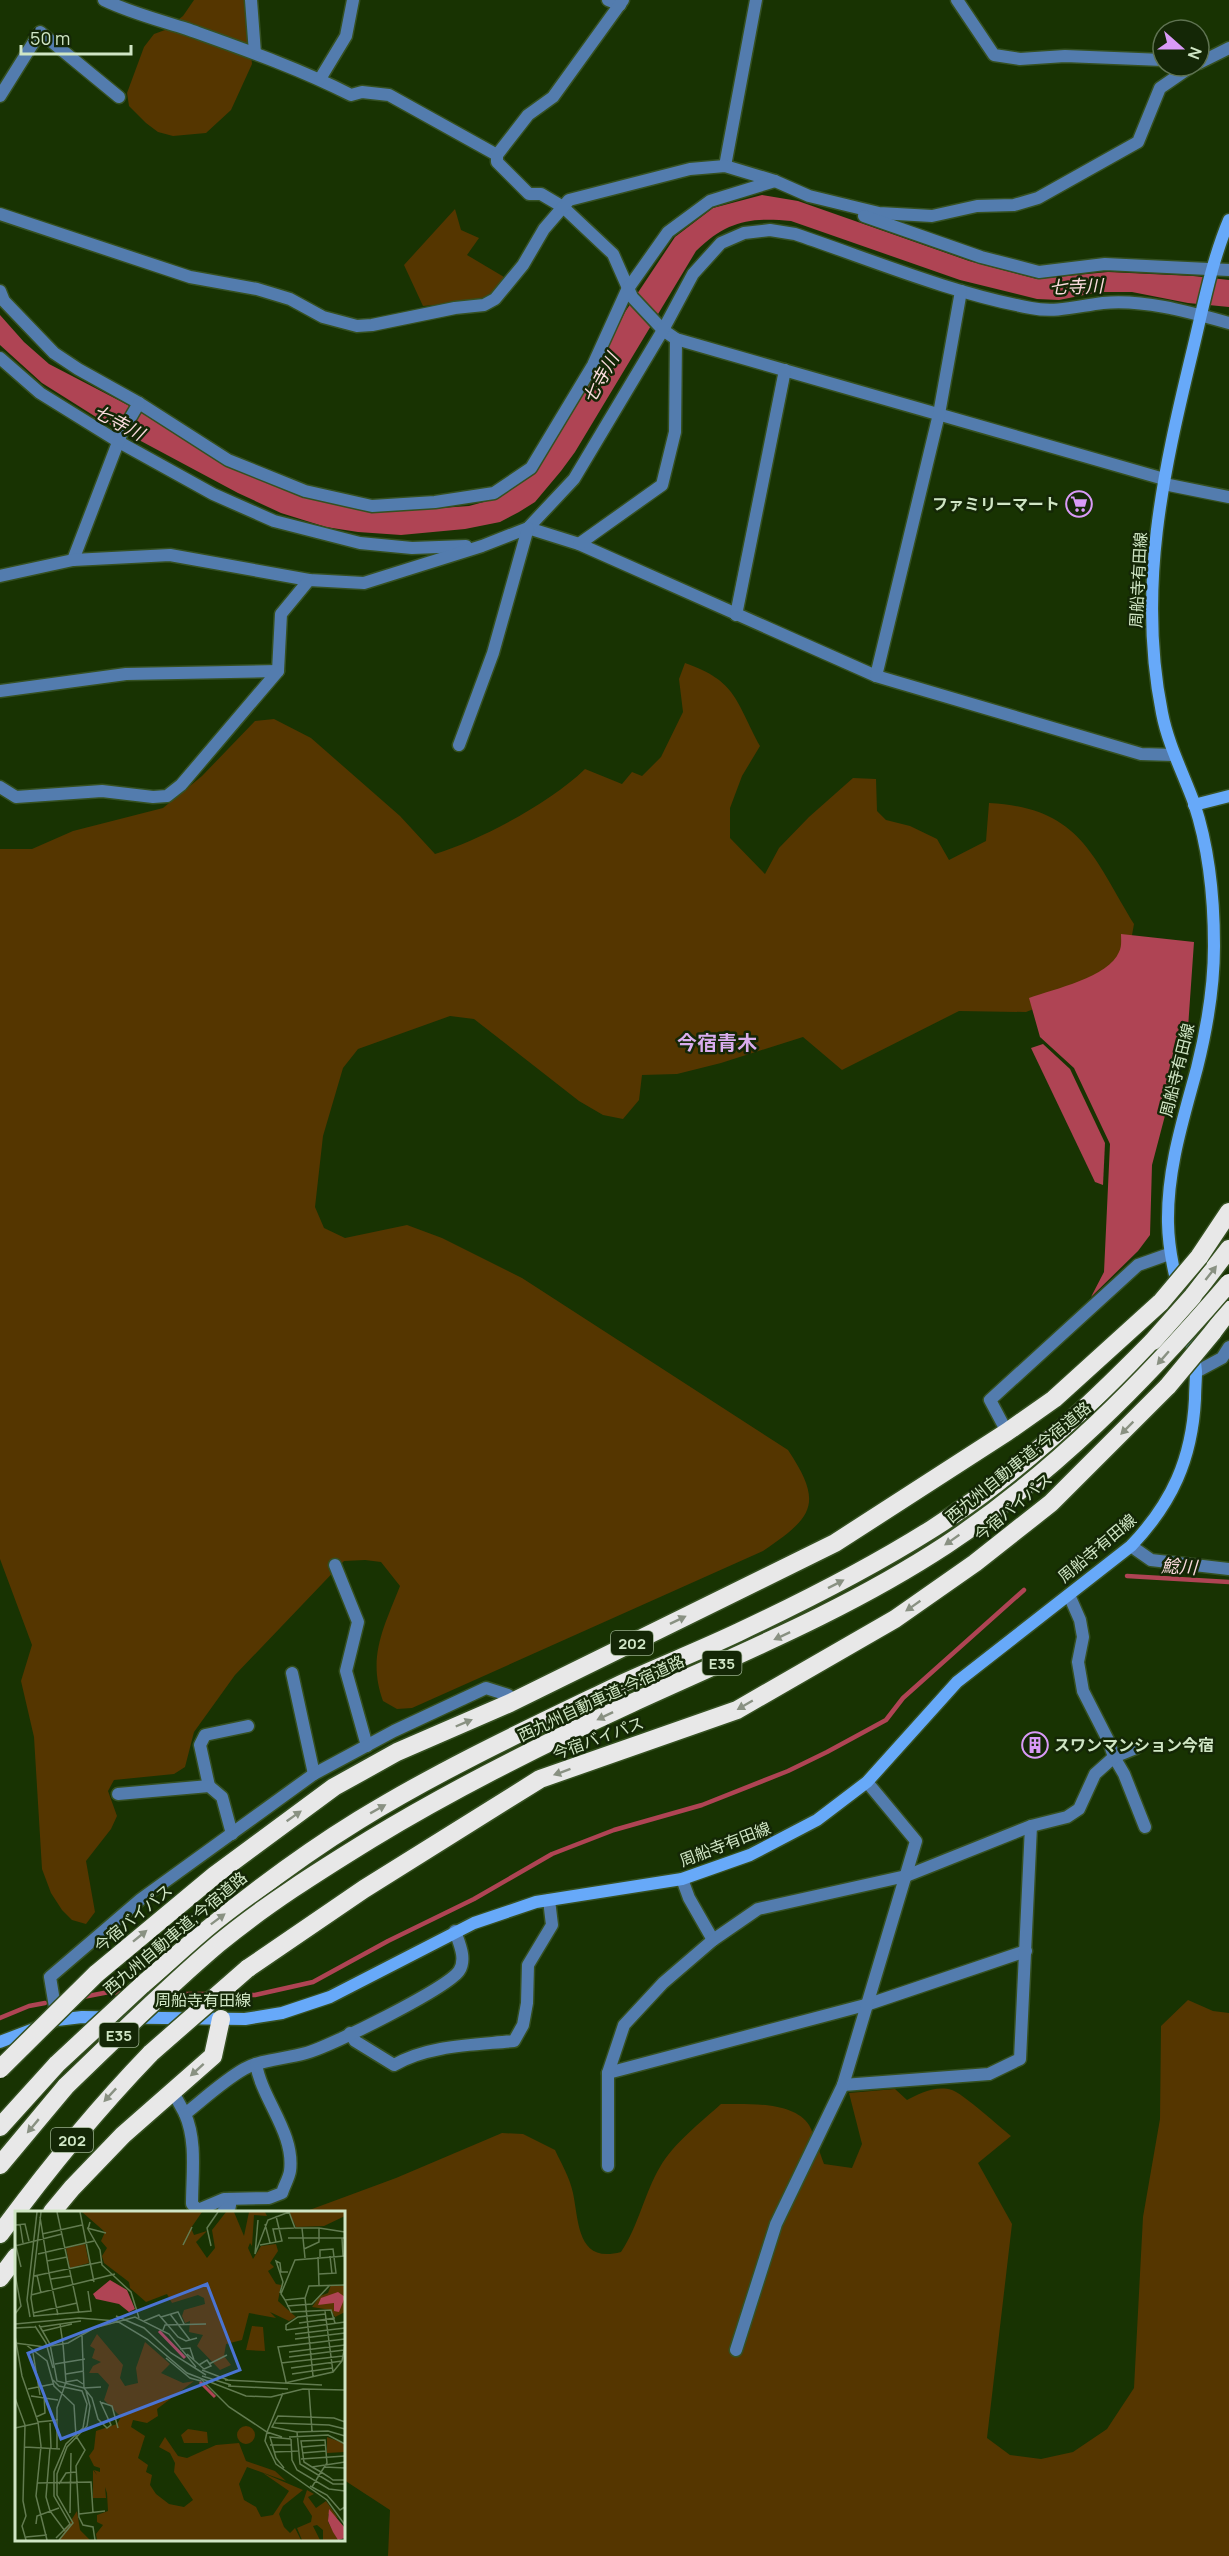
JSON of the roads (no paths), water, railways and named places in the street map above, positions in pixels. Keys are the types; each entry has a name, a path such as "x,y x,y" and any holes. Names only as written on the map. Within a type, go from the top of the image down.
{"highway":[{"name":"今宿バイパス","path":"0,2069 96,1974 215,1875 334,1787 397,1752 510,1703 836,1544 1007,1432 1054,1399 1161,1302 1199,1257 1229,1212"},
{"name":"西九州自動車道;今宿道路","path":"0,2127 57,2064 208,1927 272,1878 359,1820 447,1770 528,1729 738,1632 872,1565 985,1493 1046,1444 1099,1396 1154,1341 1229,1249"},
{"name":"西九州自動車道;今宿道路","path":"0,2165 66,2086 172,1984 221,1942 284,1895 372,1838 458,1789 622,1708 815,1620 945,1545 989,1514 1057,1460 1111,1411 1157,1366 1229,1282"},
{"name":"今宿バイパス","path":"17,2211 49,2167 108,2097 151,2053 247,1970 364,1889 540,1779 736,1710 895,1619 975,1563 1051,1503 1168,1386 1229,1310"},
{"path":"53,2211 123,2135 213,2056 221,2019"},
{"path":"0,2173 17,2144"},
{"name":"今宿バイパス","path":"0,2234 15,2213"},
{"path":"0,2278 15,2258"}],"main road":[{"name":"周船寺有田線","path":"0,2042 57,2020 82,2017 245,2019 282,2013 330,1997 474,1923 549,1900 682,1879 750,1855 817,1820 867,1782 957,1682 1131,1546 1149,1527 1167,1502 1180,1474 1190,1442 1196,1372 1169,1254 1169,1180 1211,1000 1214,946 1211,887 1194,805 1162,717 1152,637 1154,547 1164,482 1212,268 1229,220"},
{"path":"1194,805 1229,796"}],"street":[{"path":"104,0 131,13 255,52 320,79 351,95 362,92 389,95 497,155"},
{"path":"251,0 255,52"},
{"path":"320,79 346,36 353,0"},
{"path":"725,166 756,0"},
{"path":"957,0 994,55 1020,59 1065,56 1151,60"},
{"path":"617,2 553,97 528,115 497,155 497,162 529,194 541,195 563,207 614,254 629,293 661,328 676,339 939,414 1164,482 1229,496"},
{"path":"0,96 39,32 119,97"},
{"path":"1211,57 1229,48"},
{"path":"809,196 879,213 932,216 977,206 1014,205 1038,198 1137,142 1160,88 1175,78"},
{"path":"0,213 190,277 268,292 290,299 323,316 357,326 484,304 495,299 523,265 544,229 569,200 690,169 725,166 775,181 809,196 981,257 1040,272 1105,264 1229,270"},
{"path":"0,291 4,301 27,328 54,353 228,460 305,490 372,506 435,502 494,493 531,468 593,365 629,293 668,232 710,201 775,181"},
{"path":"0,576 74,560 170,555 309,580 364,583 482,546 528,528 574,479 693,274 721,243 744,233 770,230 795,234 961,291 1032,308 1064,311 1104,303 1138,303 1229,322"},
{"path":"876,676 939,414 961,291"},
{"path":"579,544 662,485 675,432 676,339"},
{"path":"0,358 40,393 120,437 213,494 274,521 360,543 412,548 482,546"},
{"path":"736,615 784,370"},
{"path":"74,560 120,437 138,405"},
{"path":"528,528 579,544 876,676 1141,754 1174,754"},
{"path":"459,745 493,653 528,528"},
{"path":"0,787 16,797 102,791 153,798 167,796 182,785 278,671 281,614 309,580"},
{"path":"0,691 126,674 278,671"},
{"path":"1007,1432 990,1401 1138,1265 1169,1254"},
{"path":"1196,1372 1222,1358 1229,1347"},
{"path":"1131,1546 1151,1560 1229,1569"},
{"path":"335,1565 358,1622 346,1671 367,1746"},
{"path":"1069,1595 1080,1620 1083,1637 1078,1662 1083,1691 1124,1774 1145,1827"},
{"path":"292,1673 314,1774"},
{"path":"57,2020 50,1977 141,1899 314,1774 486,1688 508,1695 510,1703"},
{"path":"232,1834 222,1797 209,1786 200,1745 205,1734 248,1725"},
{"path":"608,2166 608,2073 624,2025 663,1983 713,1940 758,1909 906,1876 1031,1826 1067,1816 1079,1809 1095,1773 1114,1757 1136,1748"},
{"path":"736,2350 776,2224 843,2085 916,1841 867,1782"},
{"path":"118,1794 209,1786"},
{"path":"843,2085 989,2074 1020,2059 1031,1826"},
{"path":"682,1879 689,1898 713,1940"},
{"path":"350,2033 355,2042 394,2065 407,2057 432,2051 514,2041 523,2025 528,1965 552,1925 549,1900"},
{"path":"185,2114 244,2069 256,2064 308,2053 446,1984 461,1969 463,1952 455,1931"},
{"path":"608,2073 869,2004 1026,1951"},
{"path":"172,2092 189,2123 193,2152 192,2204 198,2210 224,2199 268,2198 282,2193 290,2171 287,2142 258,2078 256,2064"},
{"path":"224,2211 230,2206 230,2199"}],"water":[{"name":"七寺川","path":"762,195 798,201 969,261 1037,279 1108,272 1229,280 1229,307 1188,303 1132,292 1099,292 1059,300 1037,299 960,280 791,221 763,220 740,223 718,233 696,251 575,452 535,502 500,522 465,529 401,535 326,527 281,513 238,493 96,417 42,383 0,345 0,315 24,342 49,364 145,414 249,475 299,496 355,509 386,512 469,506 491,500 515,487 539,461 599,364 625,312 675,237 713,208"},
{"path":"1121,934 1194,942 1188,1028 1152,1165 1150,1235 1138,1251 1091,1297 1104,1272 1110,1144 1074,1068 1040,1037 1029,998 1080,981 1104,968 1119,952"},
{"path":"1043,1044 1070,1069 1105,1143 1103,1185 1095,1182 1031,1048"}],"waterway":[{"name":"鯰川","path":"1127,1576 1229,1582"},
{"path":"226,1995 255,1995 313,1982 388,1941 474,1899 552,1854 614,1830 702,1805 788,1771 827,1752 886,1720 903,1698 1024,1590"},
{"path":"83,1997 109,1992 125,1993"},
{"path":"172,1994 209,1994"},
{"path":"0,2018 29,2006 45,2003"}],"place":[{"name":"ファミリーマート","path":"1079,504"},
{"name":"スワンマンション今宿","path":"1035,1745"}],"district":[{"name":"今宿青木","path":"717,1042"}]}
